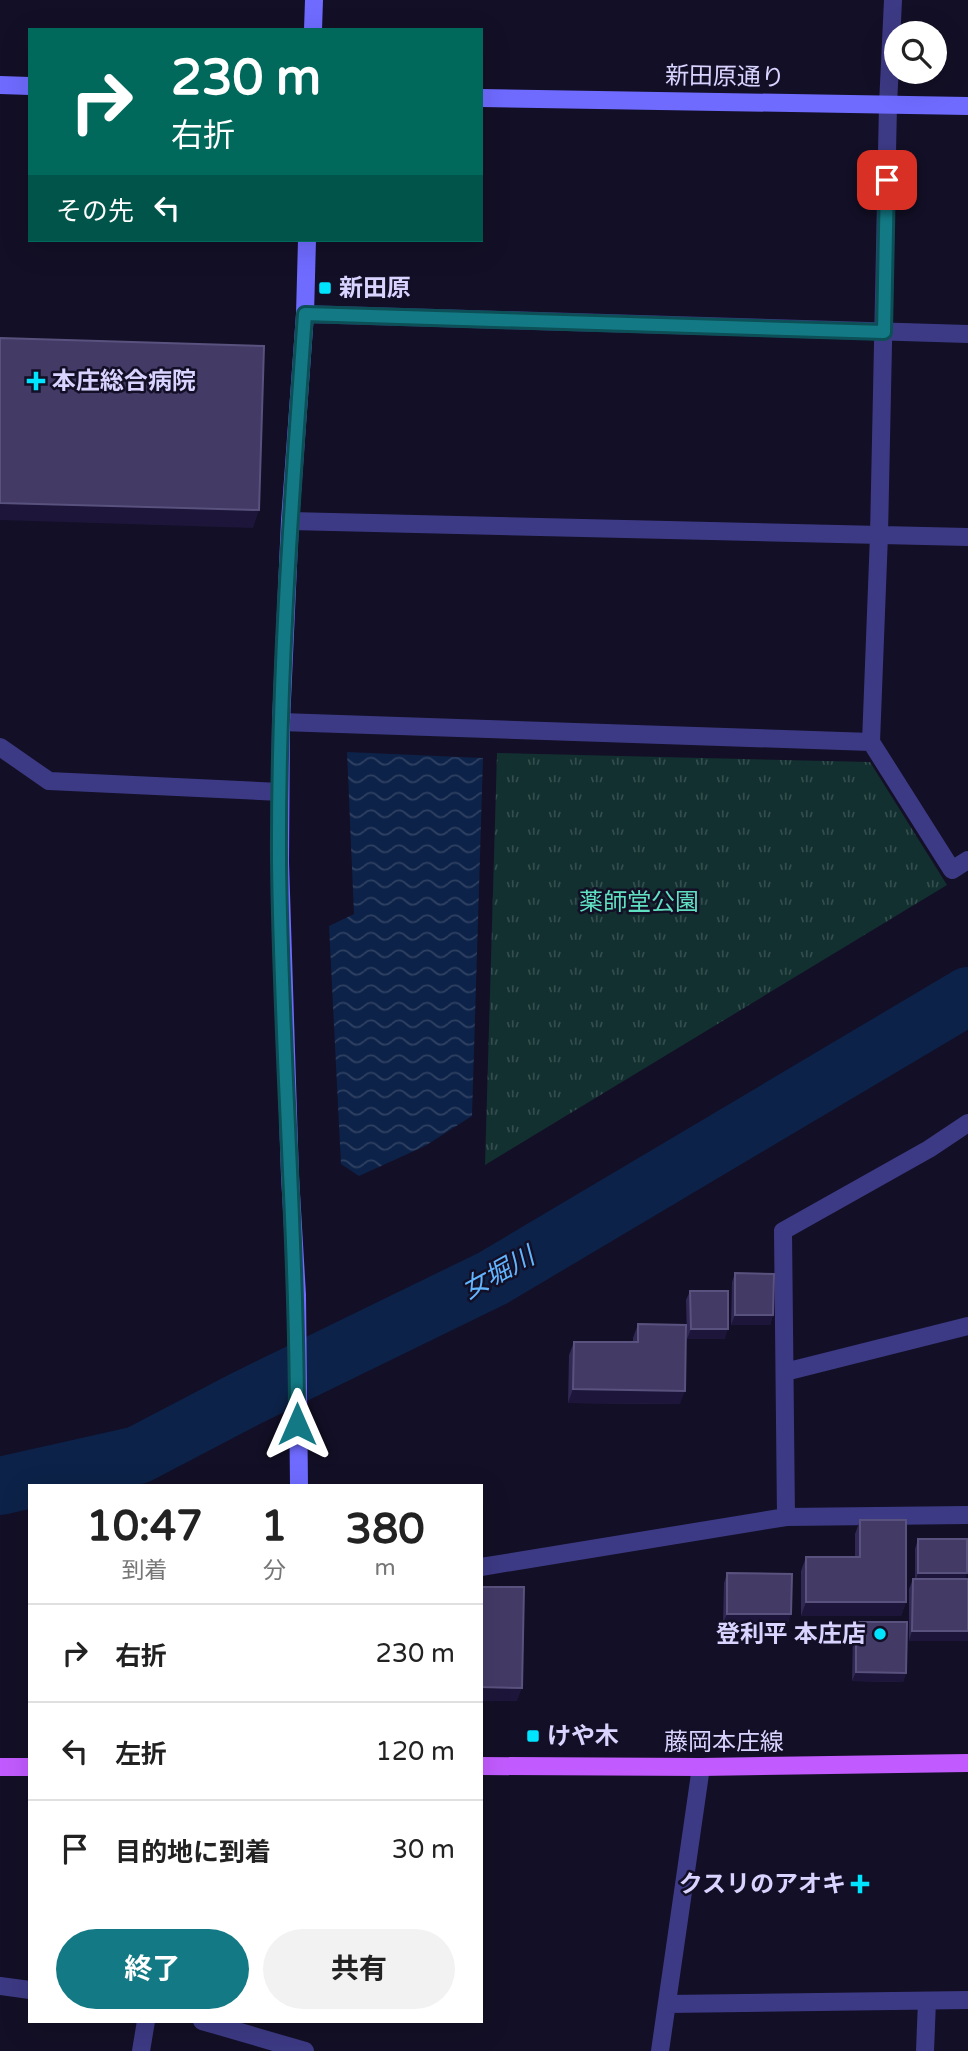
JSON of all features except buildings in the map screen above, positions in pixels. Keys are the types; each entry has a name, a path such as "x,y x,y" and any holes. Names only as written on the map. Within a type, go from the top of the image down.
{"main road":[{"name":"藤岡本庄線","path":"483,1766 701,1767 968,1763"},
{"path":"0,1767 28,1767"}],"street":[{"path":"313,28 314,0"},
{"path":"893,0 871,742 952,870 968,860"},
{"path":"0,85 28,86"},
{"name":"新田原通り","path":"483,98 968,106"},
{"path":"298,1481 297,1296 289,1162 279,862 281,722 290,521 305,314 307,242"},
{"path":"305,314 968,334"},
{"path":"290,521 968,537"},
{"path":"281,722 871,742"},
{"path":"0,747 48,781 280,792"},
{"path":"786,1517 782,1231 929,1149 968,1123"},
{"path":"785,1372 968,1326"},
{"path":"483,1567 786,1517 968,1515"},
{"path":"660,2051 701,1767"},
{"path":"0,1986 28,1990"},
{"path":"667,2004 968,2000"},
{"path":"925,2051 926,2001"},
{"path":"141,2051 146,2023"},
{"path":"209,2023 304,2051"}],"green space":[{"name":"薬師堂公園","path":"497,753 870,762 947,885 485,1165"}],"water":[{"path":"347,752 483,758 472,1116 425,1146 359,1176 341,1164 329,926 354,914"}],"waterway":[{"name":"女堀川","path":"0,1486 138,1455 247,1398 493,1278 968,996"}],"place":[{"name":"新田原","path":"325,288"},
{"name":"本庄総合病院","path":"36,381"},
{"name":"登利平 本庄店","path":"880,1634"},
{"name":"けや木","path":"533,1736"},
{"name":"クスリのアオキ","path":"860,1884"}],"route":[{"path":"297,1424 297,1296 279,862 281,722 290,521 305,314 884,332 887,180"}]}
